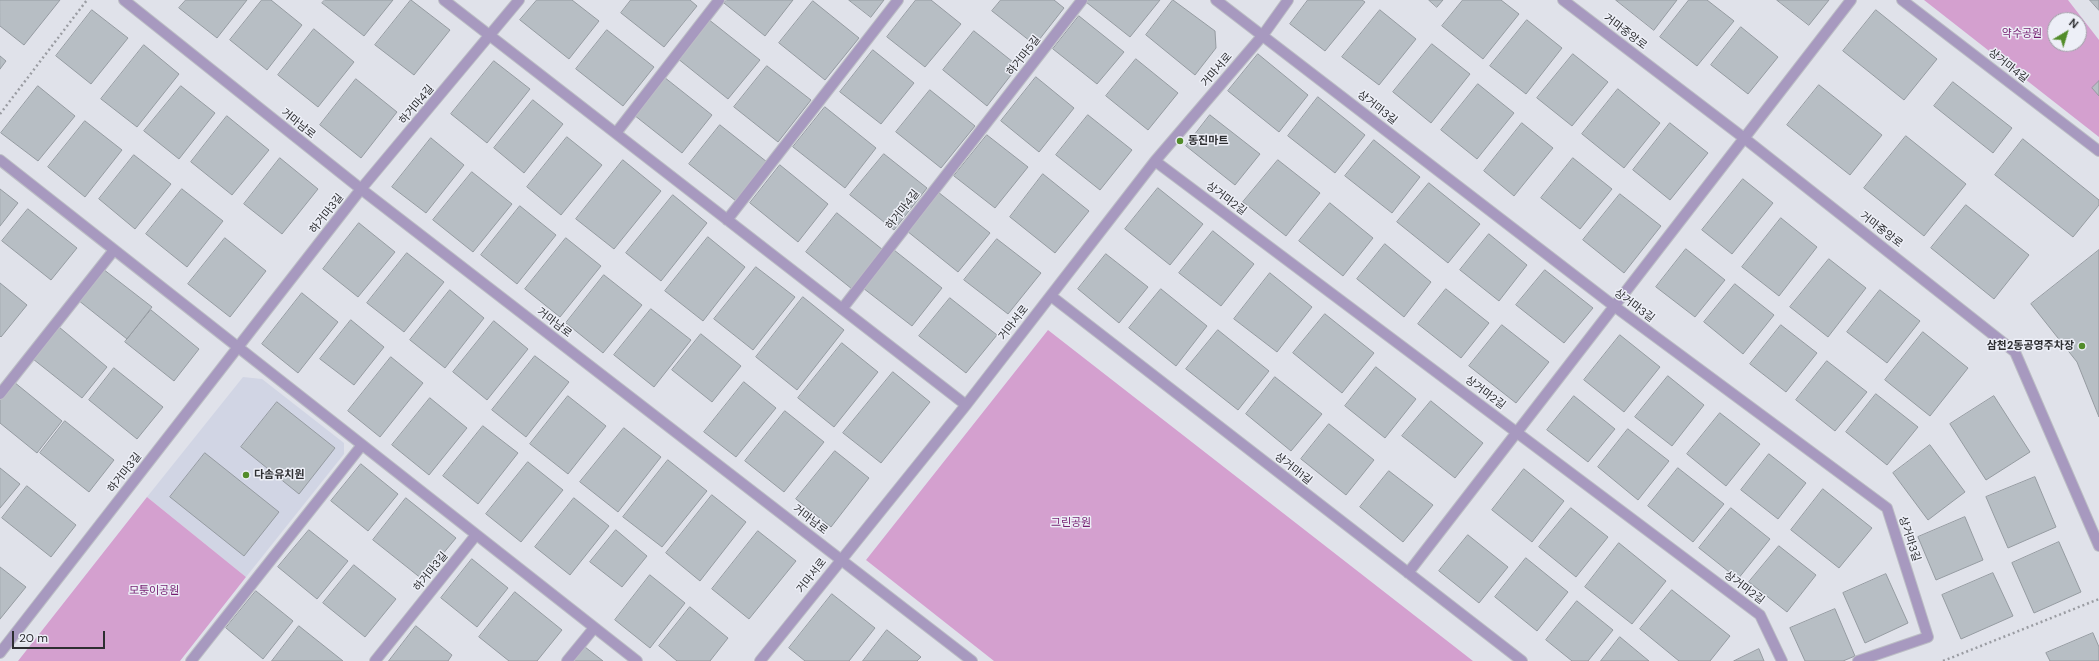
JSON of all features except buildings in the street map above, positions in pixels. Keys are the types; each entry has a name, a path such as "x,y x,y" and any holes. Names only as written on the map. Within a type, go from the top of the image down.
{"street":[{"name":"거마남로","path":"124,0 361,189 972,661"},
{"path":"444,0 966,405"},
{"name":"하거마4길","path":"361,189 519,0"},
{"path":"616,133 719,0"},
{"path":"727,220 898,0"},
{"name":"하거마5길","path":"984,126 1082,0"},
{"path":"1216,0 1263,34"},
{"name":"거마서로","path":"760,661 840,559 966,405 1155,161 1263,34 1288,0"},
{"name":"거마중앙로","path":"1564,0 1744,138 2015,352 2099,546"},
{"path":"1408,573 1851,0"},
{"name":"상거마4길","path":"1902,0 2099,151"},
{"name":"상거마3길","path":"1263,34 1614,306 1887,508 1928,637 1858,661"},
{"name":"하거마4길","path":"842,308 984,126"},
{"path":"0,160 637,661"},
{"name":"상거마2길","path":"1155,161 1517,431 1760,615 1782,661"},
{"name":"하거마3길","path":"0,653 361,189"},
{"path":"0,394 114,250"},
{"name":"상거마1길","path":"1051,296 1522,661"},
{"path":"191,661 362,445"},
{"name":"하거마3길","path":"376,661 476,535"},
{"path":"567,661 594,628"}],"path":[{"path":"0,114 87,0"},
{"path":"1943,661 2099,599"}],"shaded area":[{"name":"다솜유치원","path":"243,377 262,379 344,443 344,454 246,577 147,497"}],"green space":[{"name":"약수공원","path":"1924,0 2068,0 2077,12 2047,12 2047,52 2087,52 2087,25 2099,40 2099,137"},
{"name":"그린공원","path":"1048,330 1473,661 994,661 866,560"},
{"name":"모퉁이공원","path":"147,497 246,577 180,661 18,661"}],"place":[{"name":"동진마트","path":"1180,141"},
{"name":"삼천2동공영주차장","path":"2082,346"},
{"name":"다솜유치원","path":"246,475"}]}
